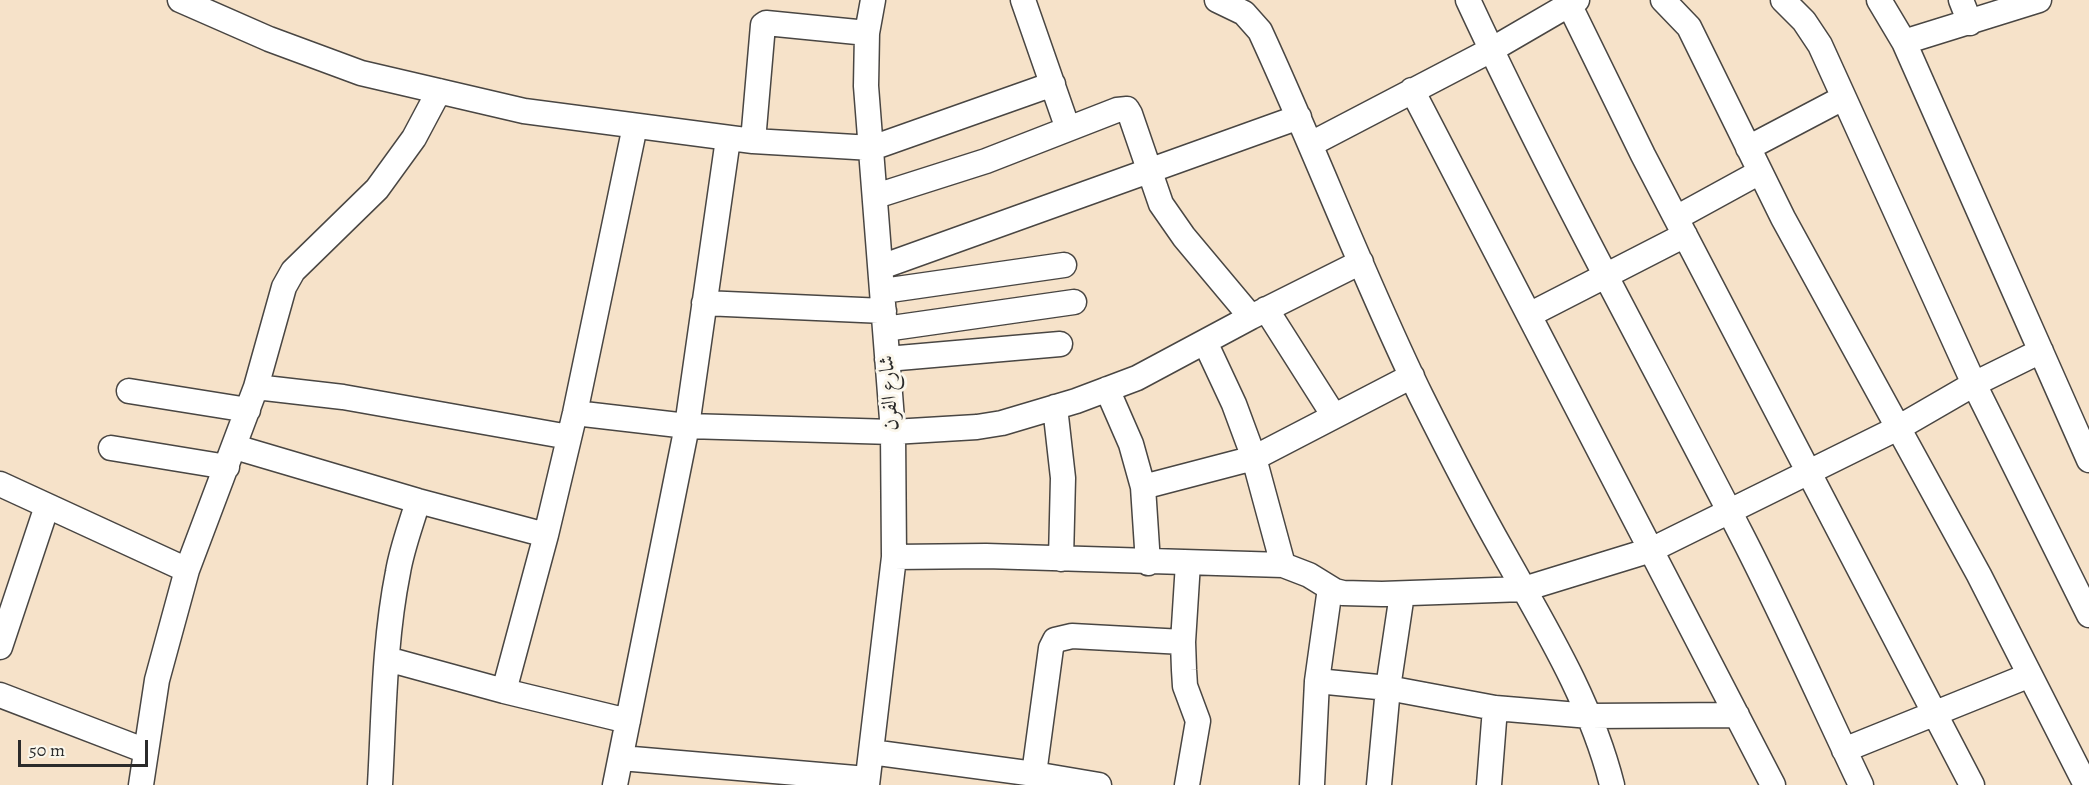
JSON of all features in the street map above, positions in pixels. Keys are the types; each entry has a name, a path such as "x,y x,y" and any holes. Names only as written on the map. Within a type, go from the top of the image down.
{"street":[{"path":"180,0 269,39 361,73 524,111 728,139 872,148 1053,84"},
{"name":"شارع الفرن","path":"867,782 894,557 893,432 866,86 867,33 873,0"},
{"path":"1023,0 1068,129"},
{"path":"1216,0 1244,13 1260,31 1412,376 1501,550 1564,662 1590,716 1604,750 1612,785"},
{"path":"1468,0 1605,277 1729,510 1861,785"},
{"path":"1663,0 1689,27 1783,218 1979,575 2086,785"},
{"path":"1783,0 1804,21 1821,45 1974,384 2089,615"},
{"path":"1879,0 1904,42 2041,351 2080,416 2089,460"},
{"path":"1960,0 1970,23"},
{"path":"1904,42 2039,0"},
{"path":"1311,144 1491,50 1573,2 1681,227 1972,785"},
{"path":"753,141 766,23 867,33"},
{"path":"1412,90 1773,785"},
{"path":"141,785 157,680 188,570 256,387 284,287 293,271 378,189 414,138 439,91"},
{"path":"1748,148 1843,98"},
{"path":"876,196 986,162 1117,110 1127,109 1161,204 1169,216 1259,313 1334,416"},
{"path":"883,299 1151,172 1299,117"},
{"path":"504,691 546,534 575,413 635,126"},
{"path":"615,785 687,426 728,139"},
{"path":"1529,315 1605,277 1760,172"},
{"path":"575,413 687,426 893,432 977,427 1002,423 1137,378 1361,262"},
{"path":"883,299 1064,265"},
{"path":"704,303 883,299 1074,302"},
{"path":"1205,342 1234,404 1254,458 1283,565"},
{"path":"887,359 1060,344"},
{"path":"894,557 986,556 1283,565 1309,574 1330,588 1343,593 1402,594 1524,589 1651,550 1898,428 1974,384 2041,351"},
{"path":"1143,487 1254,458 1412,376"},
{"path":"256,387 344,397 569,437"},
{"path":"1107,389 1131,444 1143,487 1148,562"},
{"path":"129,391 248,410"},
{"path":"1055,407 1063,478 1061,559"},
{"path":"111,448 231,457 546,534"},
{"path":"0,484 188,570"},
{"path":"380,785 387,659 398,569 418,501"},
{"path":"0,647 7,605 47,506"},
{"path":"1187,785 1198,721 1185,686 1183,642 1188,563"},
{"path":"1312,785 1317,681 1330,588"},
{"path":"1379,785 1388,688 1402,594"},
{"path":"1034,774 1051,648 1055,640 1072,636 1183,642"},
{"path":"387,659 504,691 628,721"},
{"path":"1844,750 2030,675"},
{"path":"1317,681 1388,688 1495,708 1590,716 1737,716"},
{"path":"0,695 146,751"},
{"path":"1489,785 1495,708"},
{"path":"871,752 1099,785"},
{"path":"621,758 867,782"}]}
